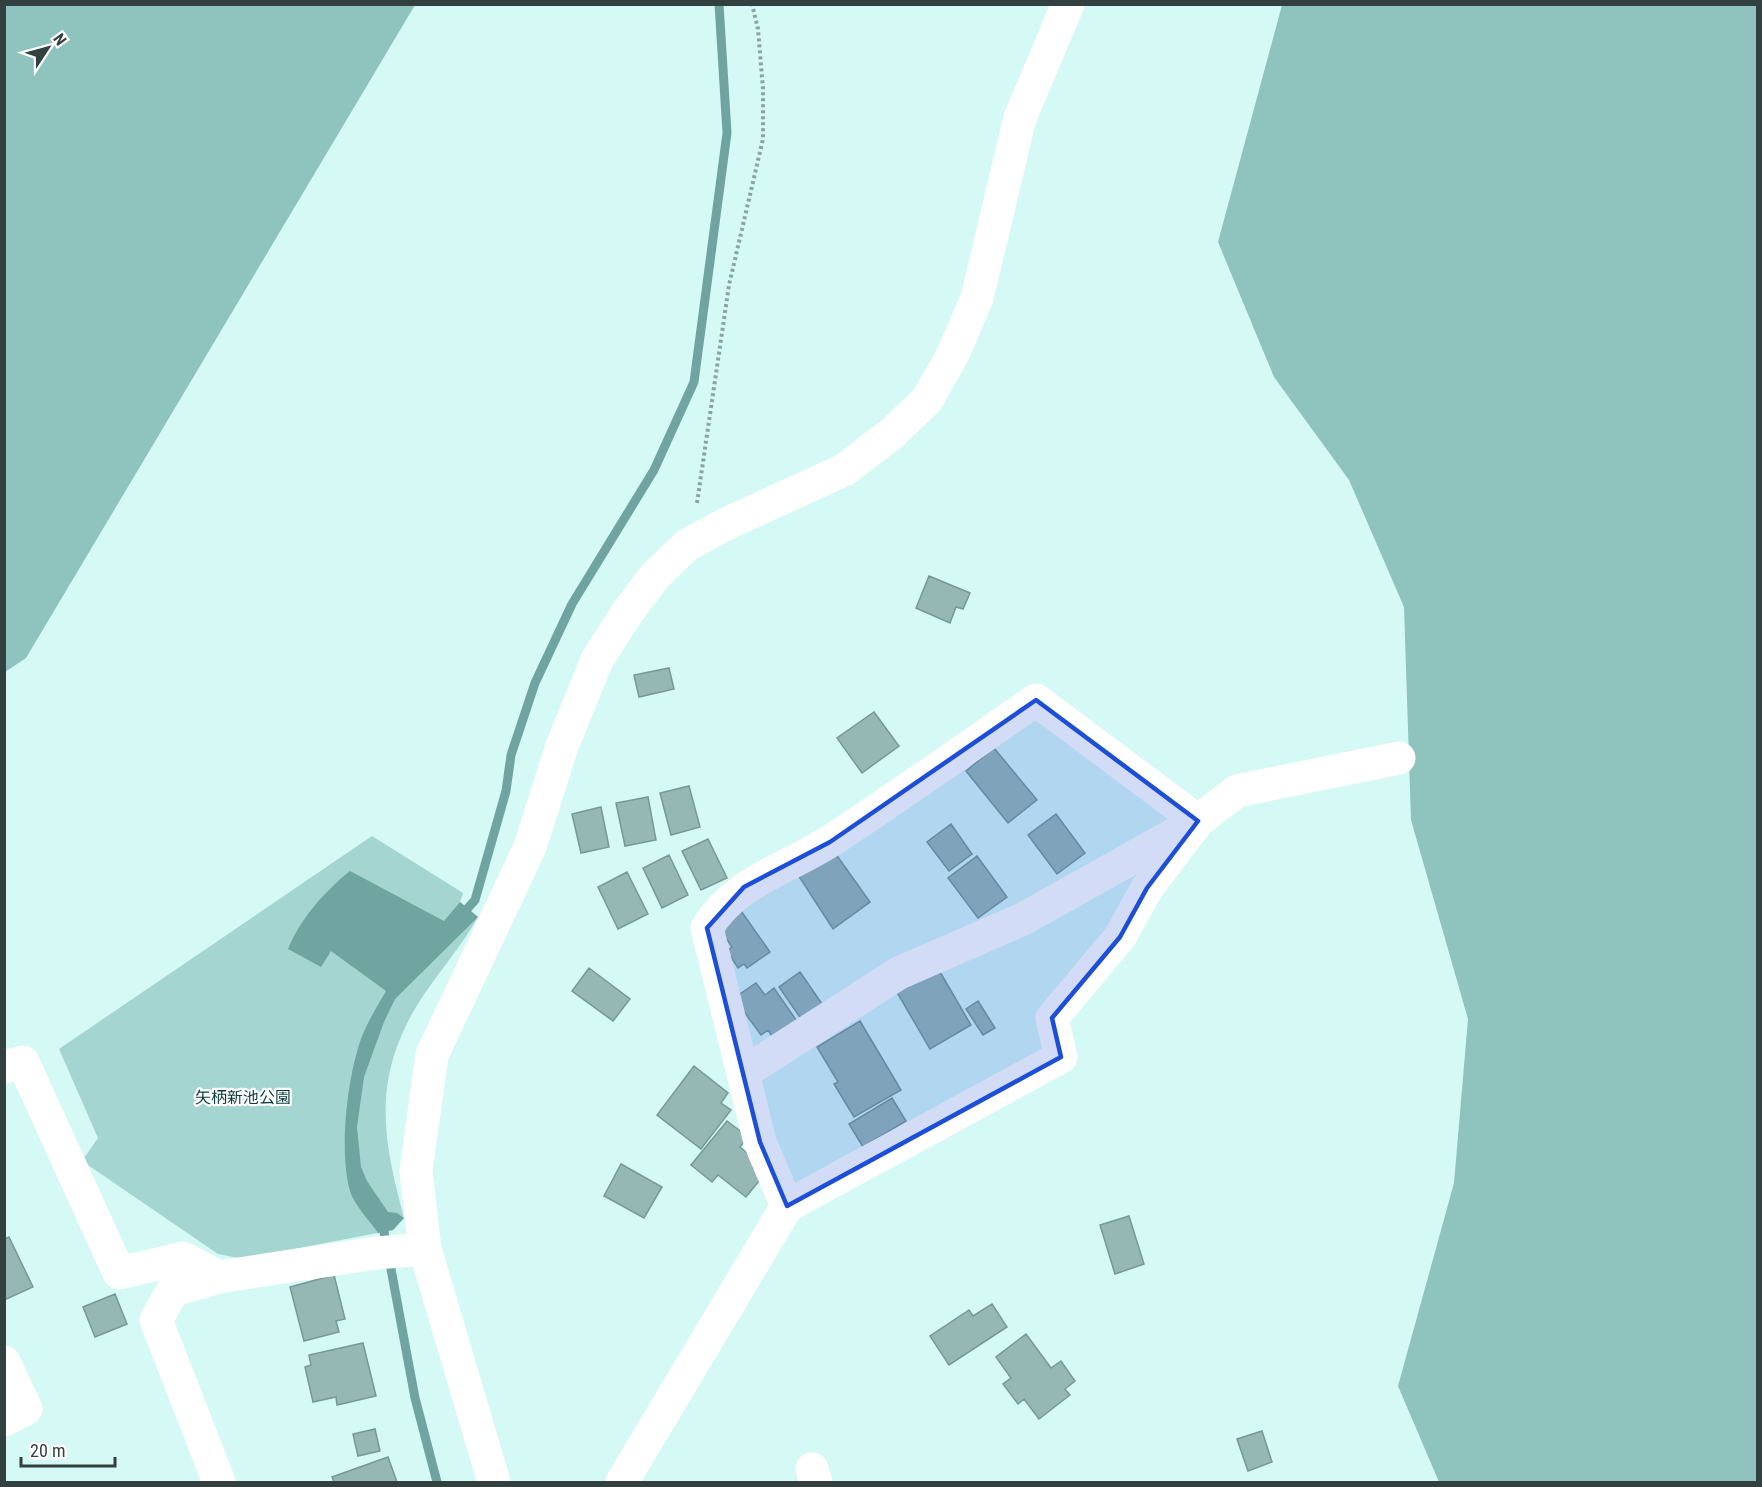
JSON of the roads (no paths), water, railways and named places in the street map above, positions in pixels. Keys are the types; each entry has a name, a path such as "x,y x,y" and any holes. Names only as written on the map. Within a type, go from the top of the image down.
{"street":[{"path":"494,1482 402,1251 432,1055 530,847 562,746 597,660 654,577 687,545 728,523 844,470 890,435 927,400 953,354 977,298 1020,118 1068,4"},
{"path":"787,1206 759,1142 707,928 716,913 744,887 830,842 1036,700 1198,821"},
{"path":"743,1073 899,973 1023,919 1198,821 1237,791 1399,758"},
{"path":"622,1482 787,1206 1061,1057 1053,1018 1120,937 1147,888 1198,821"},
{"path":"4,1067 23,1062 119,1273 183,1258 219,1277"},
{"path":"219,1482 156,1320 173,1290 219,1277 402,1251"},
{"path":"4,1362 26,1409 4,1420"}],"waterway":[{"path":"460,917 475,900 506,791 511,755 535,683 572,604 654,470 694,382 727,133 719,4"},
{"path":"380,1221 383,1226 415,1398 437,1482"}],"park label":[{"name":"矢柄新池公園","path":"243,1097"}]}
